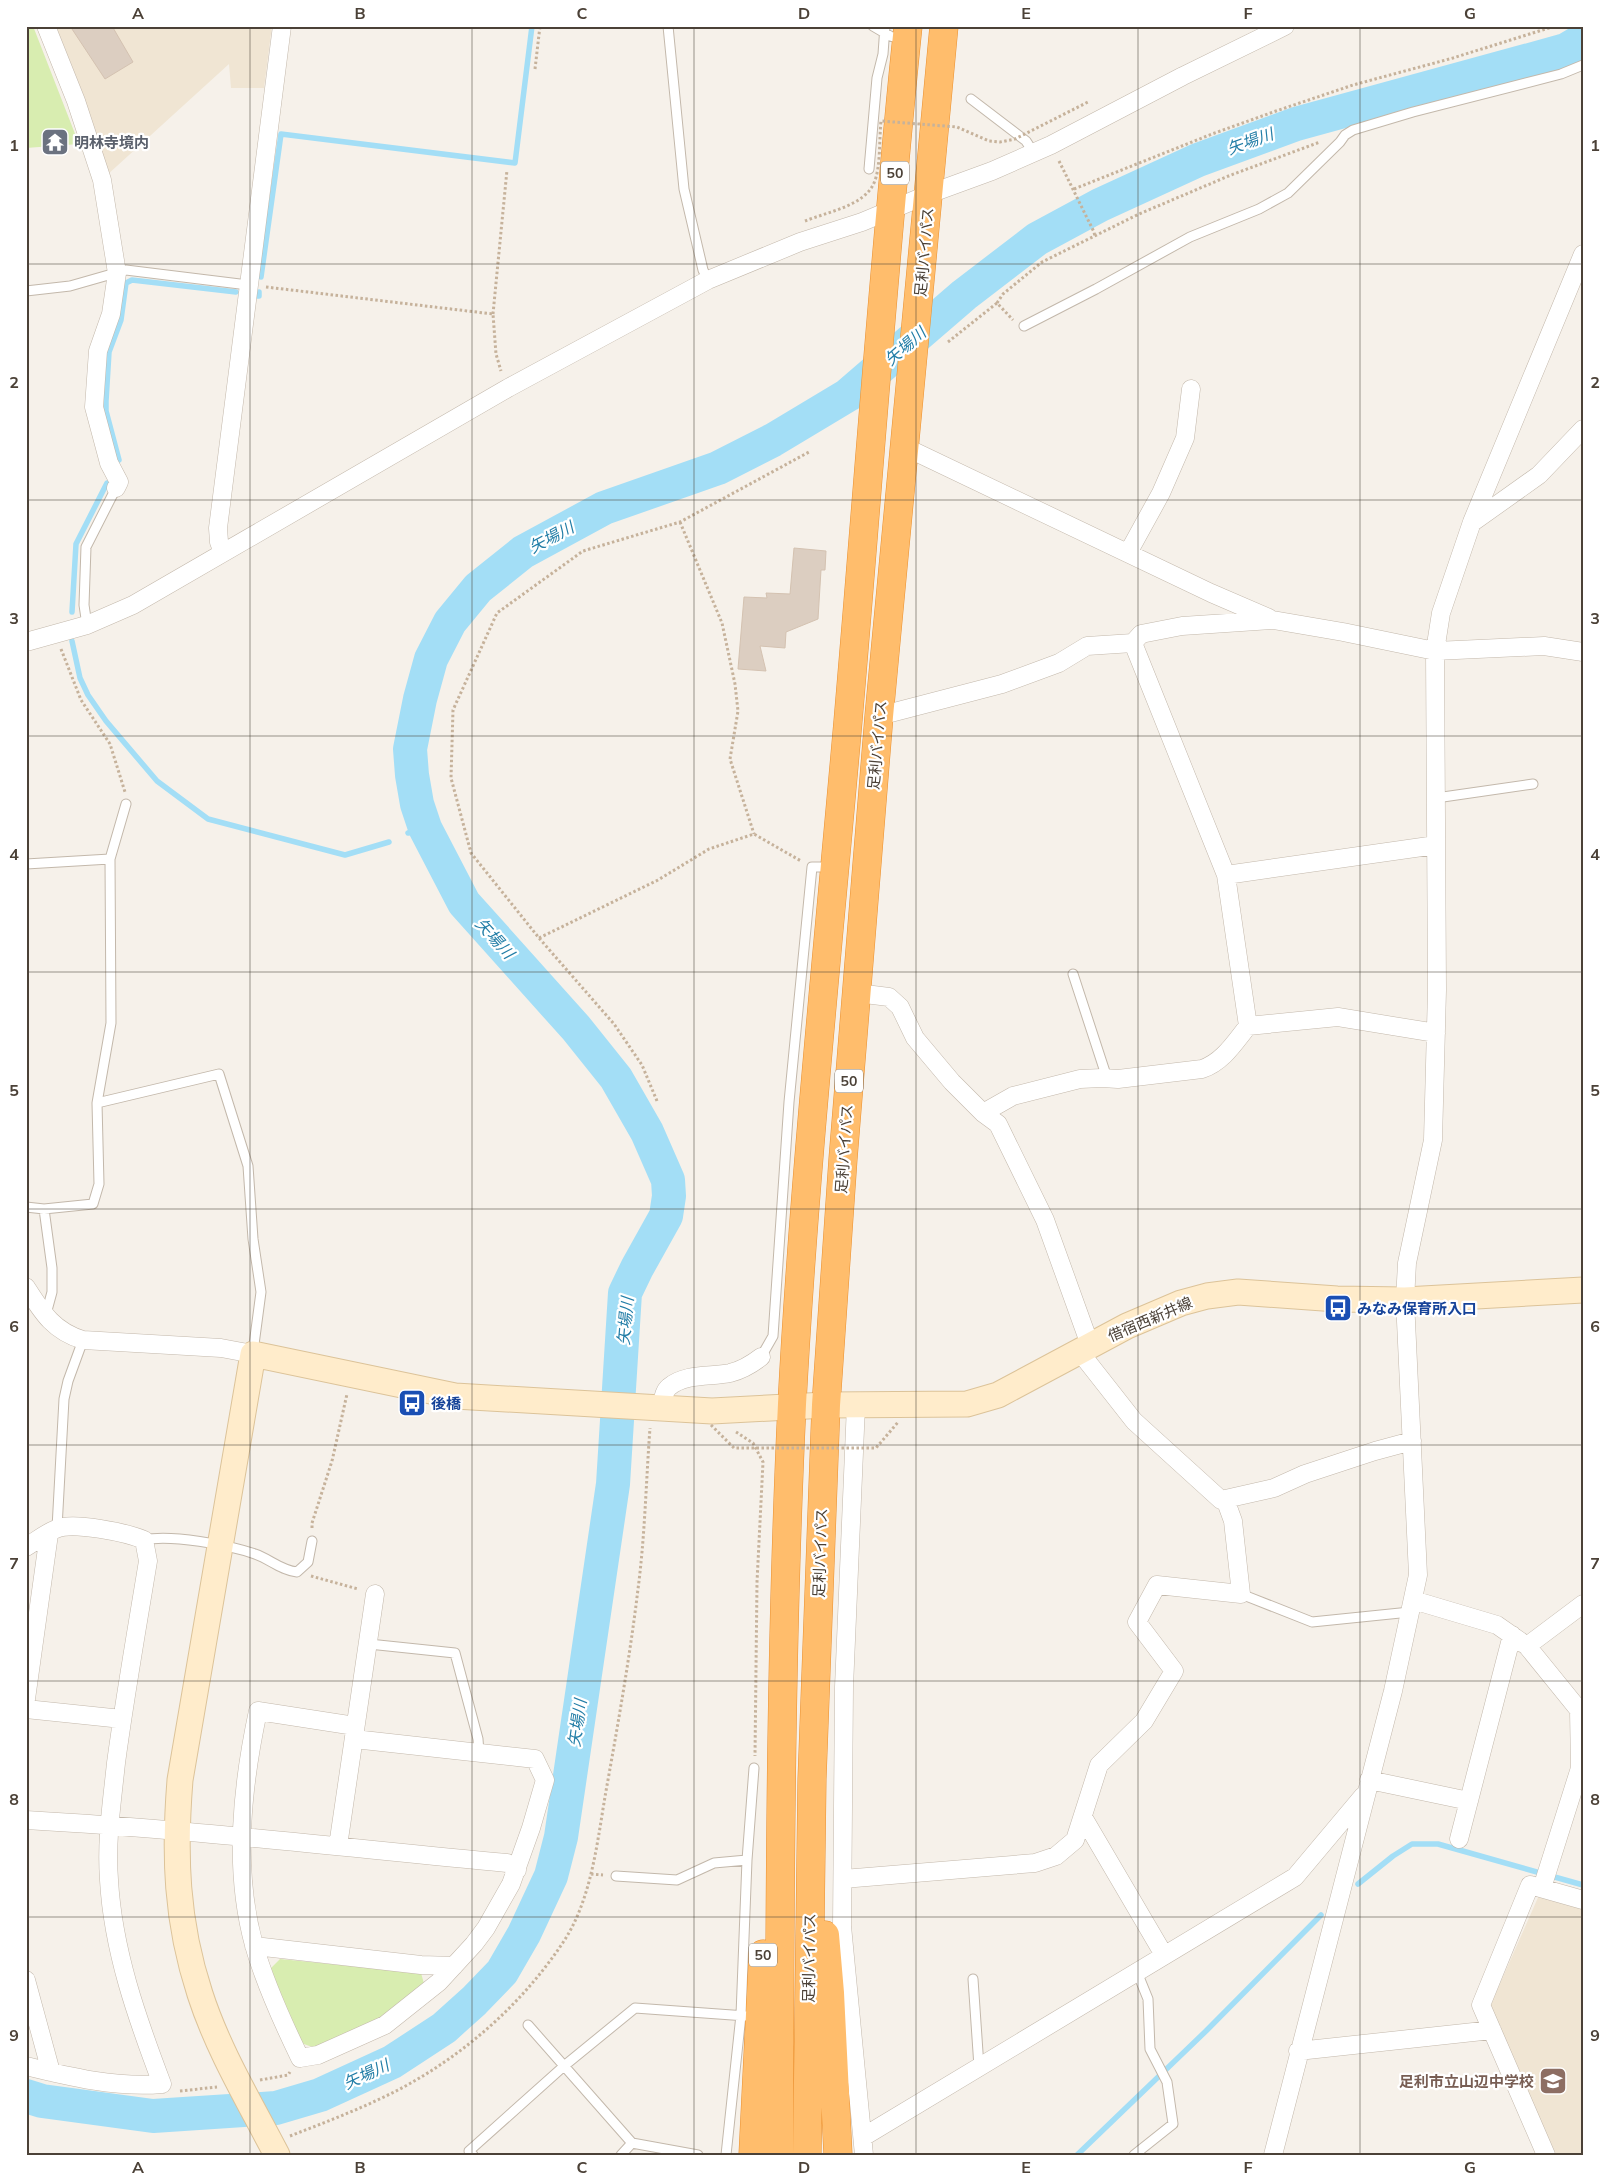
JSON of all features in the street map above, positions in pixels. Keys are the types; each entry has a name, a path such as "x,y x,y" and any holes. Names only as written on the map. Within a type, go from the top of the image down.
{"highway":[{"name":"足利バイパス","path":"807,2155 812,1779 826,1405 879,716 944,26"},
{"name":"足利バイパス","path":"778,2155 781,1756 792,1406 823,867 874,405 891,211 896,31"},
{"name":"50","path":"753,2155 750,2016 781,1756"},
{"name":"50","path":"812,1779 830,1993 838,2155"}],"street":[{"path":"46,26 76,101 102,180 117,273 112,314 98,351 94,406 109,463 119,482 116,488"},
{"path":"224,553 219,542 218,528 282,26"},
{"path":"26,642 87,625 133,605 508,388 708,280 800,242 891,211 929,194 992,171 1285,26"},
{"path":"1273,2155 1298,2051 1393,1691 1418,1575 1405,1300 1407,1264 1433,1140 1436,1034 1435,651 1441,612 1472,522 1583,254"},
{"path":"1128,553 1161,493 1185,438 1191,389"},
{"path":"1472,522 1539,475 1583,429"},
{"path":"905,447 1273,620"},
{"path":"879,716 1002,684 1059,663 1086,646 1133,643 1141,634 1182,626 1273,620 1435,651 1544,646 1583,652"},
{"path":"1133,643 1226,875 1248,1026"},
{"path":"1226,875 1436,845"},
{"path":"857,993 889,997 900,1007 915,1038 952,1082 983,1113 998,1124 1045,1220 1085,1348 1134,1421 1221,1500 1274,1488 1305,1474 1412,1441"},
{"path":"983,1113 1008,1099 1030,1090 1080,1079 1118,1079 1202,1069 1211,1066 1220,1059 1248,1026 1338,1017 1436,1034"},
{"path":"26,1286 54,1326 71,1336 83,1340 221,1348 455,1396 604,1406 649,1407 670,1386 678,1382 690,1378 731,1373 750,1365 762,1357"},
{"name":"借宿西新井線","path":"649,1407 731,1410 826,1405 967,1404 998,1395 1085,1348 1156,1313 1181,1303 1208,1296 1238,1292 1337,1300 1405,1300 1583,1290"},
{"path":"253,1354 180,1780 176,1831 179,1895 190,1960 200,1995 213,2028 240,2085 272,2144"},
{"path":"856,1405 844,1687 842,1926 864,2155"},
{"path":"843,1879 1035,1864 1056,1856 1075,1840 1099,1765 1144,1721 1174,1671 1137,1622 1157,1585 1240,1594 1233,1521 1225,1499"},
{"path":"26,1547 53,1531 71,1526 128,1533 144,1540 148,1561 122,1718 107,1845 113,1919 123,1970 142,2032 162,2084 137,2086 26,2066"},
{"path":"26,1699 53,1531"},
{"path":"338,1846 375,1594"},
{"path":"1527,1646 1583,1604"},
{"path":"1412,1606 1497,1625 1527,1646 1581,1712 1580,1768 1542,1888"},
{"path":"1459,1839 1512,1635"},
{"path":"26,1709 122,1718"},
{"path":"258,1711 354,1732 480,1753 536,1759 545,1780 517,1870 486,1928 454,1966 433,1987 385,2025 318,2055 300,2058 277,2011 254,1946 246,1903 242,1838 246,1779 258,1711"},
{"path":"863,2137 1295,1878 1368,1786"},
{"path":"1368,1786 1469,1802"},
{"path":"1083,1817 1164,1955"},
{"path":"26,1820 109,1824 507,1863 517,1870"},
{"path":"1546,2155 1481,2005 1530,1885 1583,1900"},
{"path":"254,1946 421,1965 454,1966"},
{"path":"26,1980 51,2072"},
{"path":"1298,2051 1492,2030"}],"lane":[{"path":"668,26 686,205 708,280"},
{"path":"869,169 876,78 883,54 896,31 873,26"},
{"path":"1024,326 1190,237 1259,209 1288,192 1345,135 1353,130 1413,112 1561,74 1583,65"},
{"path":"971,99 1026,141 1033,152"},
{"path":"26,291 70,286 126,270 248,284"},
{"path":"87,625 84,604 86,547 116,488"},
{"path":"1436,798 1533,784"},
{"path":"26,1207 44,1209 93,1204 99,1184 97,1103 111,1023 110,859 126,804"},
{"path":"26,864 110,859"},
{"path":"762,1357 773,1336 789,1102 823,867"},
{"path":"1073,974 1107,1078"},
{"path":"97,1103 219,1074 248,1166 253,1239 261,1292 253,1354"},
{"path":"44,1209 52,1268 52,1292 46,1316"},
{"path":"53,1531 64,1399 83,1340"},
{"path":"144,1540 163,1538 220,1546 256,1554 280,1568 297,1572 305,1567 308,1562 312,1541"},
{"path":"1240,1594 1312,1622 1412,1606"},
{"path":"369,1644 454,1654 478,1739 480,1753"},
{"path":"726,2155 750,2016 747,1860 754,1768"},
{"path":"616,1876 677,1880 714,1863 747,1860"},
{"path":"1134,2155 1173,2124 1167,2082 1150,2049 1148,1999 1137,1972"},
{"path":"973,1979 978,2067"},
{"path":"473,2155 469,2151 564,2066 635,2008 750,2016"},
{"path":"528,2025 632,2143 698,2155"},
{"path":"621,2155 632,2143"}],"path":[{"path":"535,69 540,26"},
{"path":"1075,191 1212,134 1276,111 1353,85 1453,58 1554,26"},
{"path":"805,221 858,200 870,190 876,174 881,121 957,127 988,141 1000,142 1014,139 1088,102"},
{"path":"948,342 997,303 1003,294 1042,262 1139,214 1231,175 1345,135"},
{"path":"1056,156 1075,191 1095,237"},
{"path":"508,170 493,314 496,354 508,388"},
{"path":"248,284 493,314"},
{"path":"997,303 1016,325 1024,326"},
{"path":"657,1101 642,1065 614,1024 539,938 471,852 451,778 453,710 497,613 583,551 680,522 809,452"},
{"path":"680,522 722,623 735,684 738,711 730,759 754,834"},
{"path":"56,634 73,684 90,716 110,744 124,787 126,804"},
{"path":"539,938 658,880 709,849 754,834 823,867"},
{"path":"312,1541 312,1523 332,1461 351,1374"},
{"path":"731,1410 734,1431 753,1443 763,1462 757,1582 754,1768"},
{"path":"711,1425 734,1448 876,1448 899,1421"},
{"path":"297,1572 375,1594"},
{"path":"180,2090 240,2085 288,2074 294,2068"}],"shaded area":[{"path":"53,26 272,26 264,88 231,88 229,64 106,176"},
{"name":"足利市立山辺中学校","path":"1540,1893 1583,1905 1583,2155 1556,2155 1490,2006"}],"green space":[{"path":"26,26 33,26 79,144 26,148"},
{"path":"280,1959 421,1973 425,1987 380,2021 315,2048 301,2043 269,1970"}],"building":[{"path":"70,26 112,26 133,62 105,79"},
{"path":"794,548 826,551 825,570 821,570 818,619 786,632 785,648 760,646 766,671 738,669 744,597 767,598 766,593 790,594"}],"waterway":[{"path":"261,277 281,134 515,163 532,26"},
{"name":"矢場川","path":"26,2096 42,2101 153,2116 276,2108 320,2095 392,2062 444,2028 474,2001 502,1972 524,1934 551,1876 561,1837 613,1484 625,1293 666,1216 669,1196 668,1180 647,1132 616,1078 576,1028 464,903 425,828 417,804 410,749 420,699 431,659 450,622 478,588 523,552 604,508 718,468 773,440 848,395 964,295 1037,239 1100,205 1198,160 1296,124 1566,50 1583,40"},
{"path":"119,460 106,411 106,401 109,352 121,320 126,283 132,280 236,292"},
{"path":"256,296 259,296 259,292"},
{"path":"72,612 76,544 107,483"},
{"path":"72,641 80,678 88,695 106,721 157,781 208,819 345,855 389,842"},
{"path":"408,833 425,828"},
{"path":"1358,1884 1393,1856 1412,1844 1438,1844 1583,1885"},
{"path":"1077,2155 1206,2031 1321,1915"}],"place":[{"name":"明林寺境内","path":"55,142"},
{"name":"みなみ保育所入口","path":"1338,1308"},
{"name":"後橋","path":"412,1403"},
{"name":"足利市立山辺中学校","path":"1553,2081"}]}
